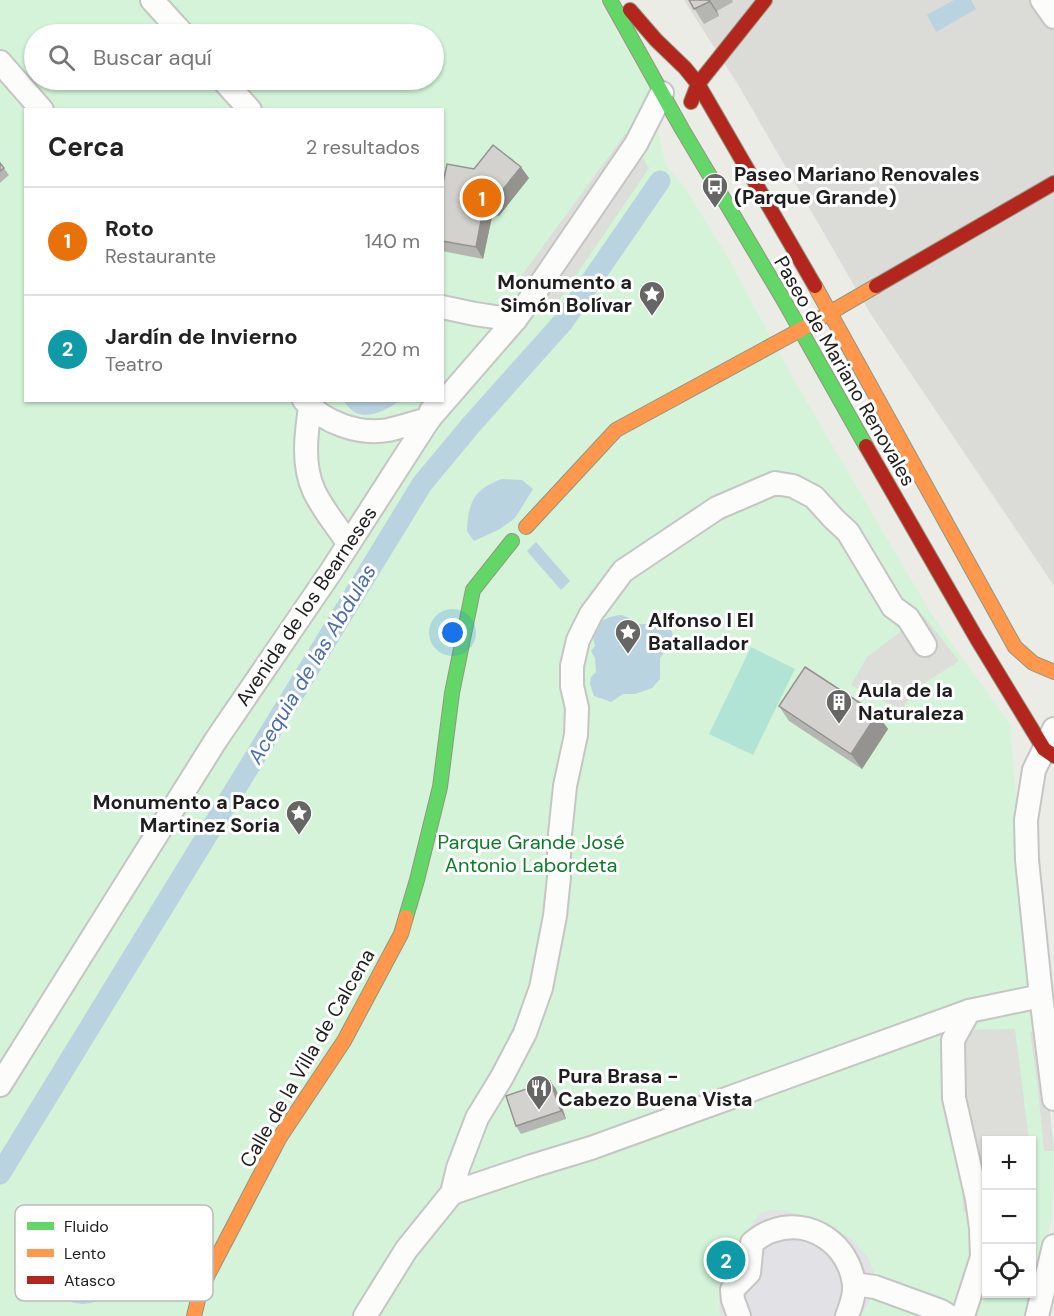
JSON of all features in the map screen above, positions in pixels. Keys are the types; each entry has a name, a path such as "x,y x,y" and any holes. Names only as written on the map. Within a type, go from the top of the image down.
{"main road":[{"name":"Paseo de Mariano Renovales","path":"610,0 682,129 977,639 1049,752"},
{"name":"Paseo de Mariano Renovales","path":"622,0 698,84 830,312 1015,646 1034,665 1054,672"},
{"path":"682,129 698,84 765,0"},
{"path":"526,527 616,430 800,330 1054,183"},
{"name":"Calle de la Villa de Calcena","path":"213,1265 280,1137 344,1041 401,934 440,787 452,693 473,590 512,541"},
{"name":"Calle de la Villa de Calcena","path":"195,1316 198,1301"}],"street":[{"path":"152,0 174,24"},
{"path":"1042,0 1054,17"},
{"path":"0,62 24,89"},
{"path":"24,90 40,108"},
{"path":"232,90 248,108"},
{"name":"Avenida de los Bearneses","path":"444,397 514,320 636,144 662,93"},
{"name":"Avenida de los Bearneses","path":"636,144 658,130 682,129"},
{"path":"444,307 514,320"},
{"path":"307,404 327,418 348,428 367,430 388,430 432,410"},
{"path":"307,404 306,449 314,491 348,543"},
{"name":"Avenida de los Bearneses","path":"0,1085 216,740 330,573 432,410"},
{"path":"365,1316 406,1250 452,1193 458,1168 477,1118 525,1033 540,988 555,916 565,786 576,735 577,708 572,686 572,666 578,640 591,614 623,571 717,508 776,483 793,486 814,496 848,531 893,606 908,618 925,645"},
{"path":"1054,729 1049,752 1034,770 1026,820 1027,860 1054,1099"},
{"path":"452,1193 591,1148 969,1011 1041,996"},
{"path":"963,1316 982,1257 977,1199 954,1098 953,1040 969,1011"},
{"path":"465,1150 492,1180"},
{"path":"732,1305 749,1273 756,1233 783,1228 806,1228 835,1244 849,1263 854,1295 847,1316"},
{"path":"1037,1316 1054,1246"},
{"path":"854,1284 874,1287 949,1316"}],"shaded area":[{"path":"684,0 1054,0 1054,586 870,313 740,88"},
{"path":"626,133 649,168 555,306 517,282"},
{"path":"923,615 959,661 923,684 901,709 851,685 867,657"},
{"path":"1015,1029 1028,1136 982,1136 982,1209 963,1212 960,1030"},
{"path":"1041,1030 1054,1151 1044,1151 1030,1032"},
{"path":"771,1210 798,1214 837,1231 852,1239 869,1259 876,1278 867,1306 859,1316 721,1316 719,1295 739,1272 744,1236 760,1214"}],"green space":[{"name":"Parque Grande José Antonio Labordeta","path":"0,0 599,0 651,91 664,159 668,168 683,185 726,254 790,373 929,610 1010,724 1019,836 1054,1148 1052,1218 1036,1283 1036,1136 982,1136 982,1298 1032,1298 1028,1316 0,1316"},
{"path":"751,647 795,669 753,755 709,734"}],"water":[{"path":"954,0 971,0 976,9 936,32 927,15"},
{"path":"345,402 398,402 378,413 363,415 350,408"},
{"path":"502,479 522,480 533,489 515,518 500,529 474,541 467,531 471,504 485,487"},
{"path":"536,542 570,581 561,590 527,551"},
{"path":"622,615 633,620 635,624 650,624 656,620 665,620 673,635 660,658 660,679 652,688 635,694 623,694 611,702 594,696 590,684 591,677 596,672 595,658 591,651 595,646 596,627 609,617"},
{"path":"66,1301 100,1301 91,1304"}],"building":[{"path":"689,0 708,0 709,2 694,9"},
{"path":"493,145 521,167 491,204 484,205 476,247 444,241 444,178 447,164 474,169"},
{"name":"Aula de la Naturaleza","path":"805,667 877,714 851,754 779,706"},
{"name":"Pura Brasa - Cabezo Buena Vista","path":"550,1081 561,1111 516,1126 506,1096"}],"waterway":[{"name":"Acequia de las Abdulas","path":"0,1174 422,484 563,322 660,181"}],"traffic: fast":[{"path":"610,0 866,446"},
{"path":"406,917 440,787 452,693 473,590 512,541"}],"traffic: slow":[{"path":"815,286 1015,647 1033,663 1054,672"},
{"path":"526,527 616,430 876,286"},
{"path":"213,1265 280,1137 344,1041 401,934 406,917"},
{"path":"194,1316 198,1301"}],"traffic: jam":[{"path":"691,102 698,84 765,0"},
{"path":"630,10 698,84 815,286"},
{"path":"876,286 1054,183"},
{"path":"866,446 977,639 1044,749 1054,756"}],"place":[{"name":"Roto","path":"482,198"},
{"name":"Paseo Mariano Renovales (Parque Grande)","path":"715,209"},
{"name":"Monumento a Simón Bolívar","path":"652,317"},
{"name":"Alfonso I El Batallador","path":"628,655"},
{"name":"Aula de la Naturaleza","path":"839,725"},
{"name":"Monumento a Paco Martinez Soria","path":"299,836"},
{"name":"Pura Brasa - Cabezo Buena Vista","path":"539,1111"},
{"name":"Jardín de Invierno","path":"726,1260"}]}
